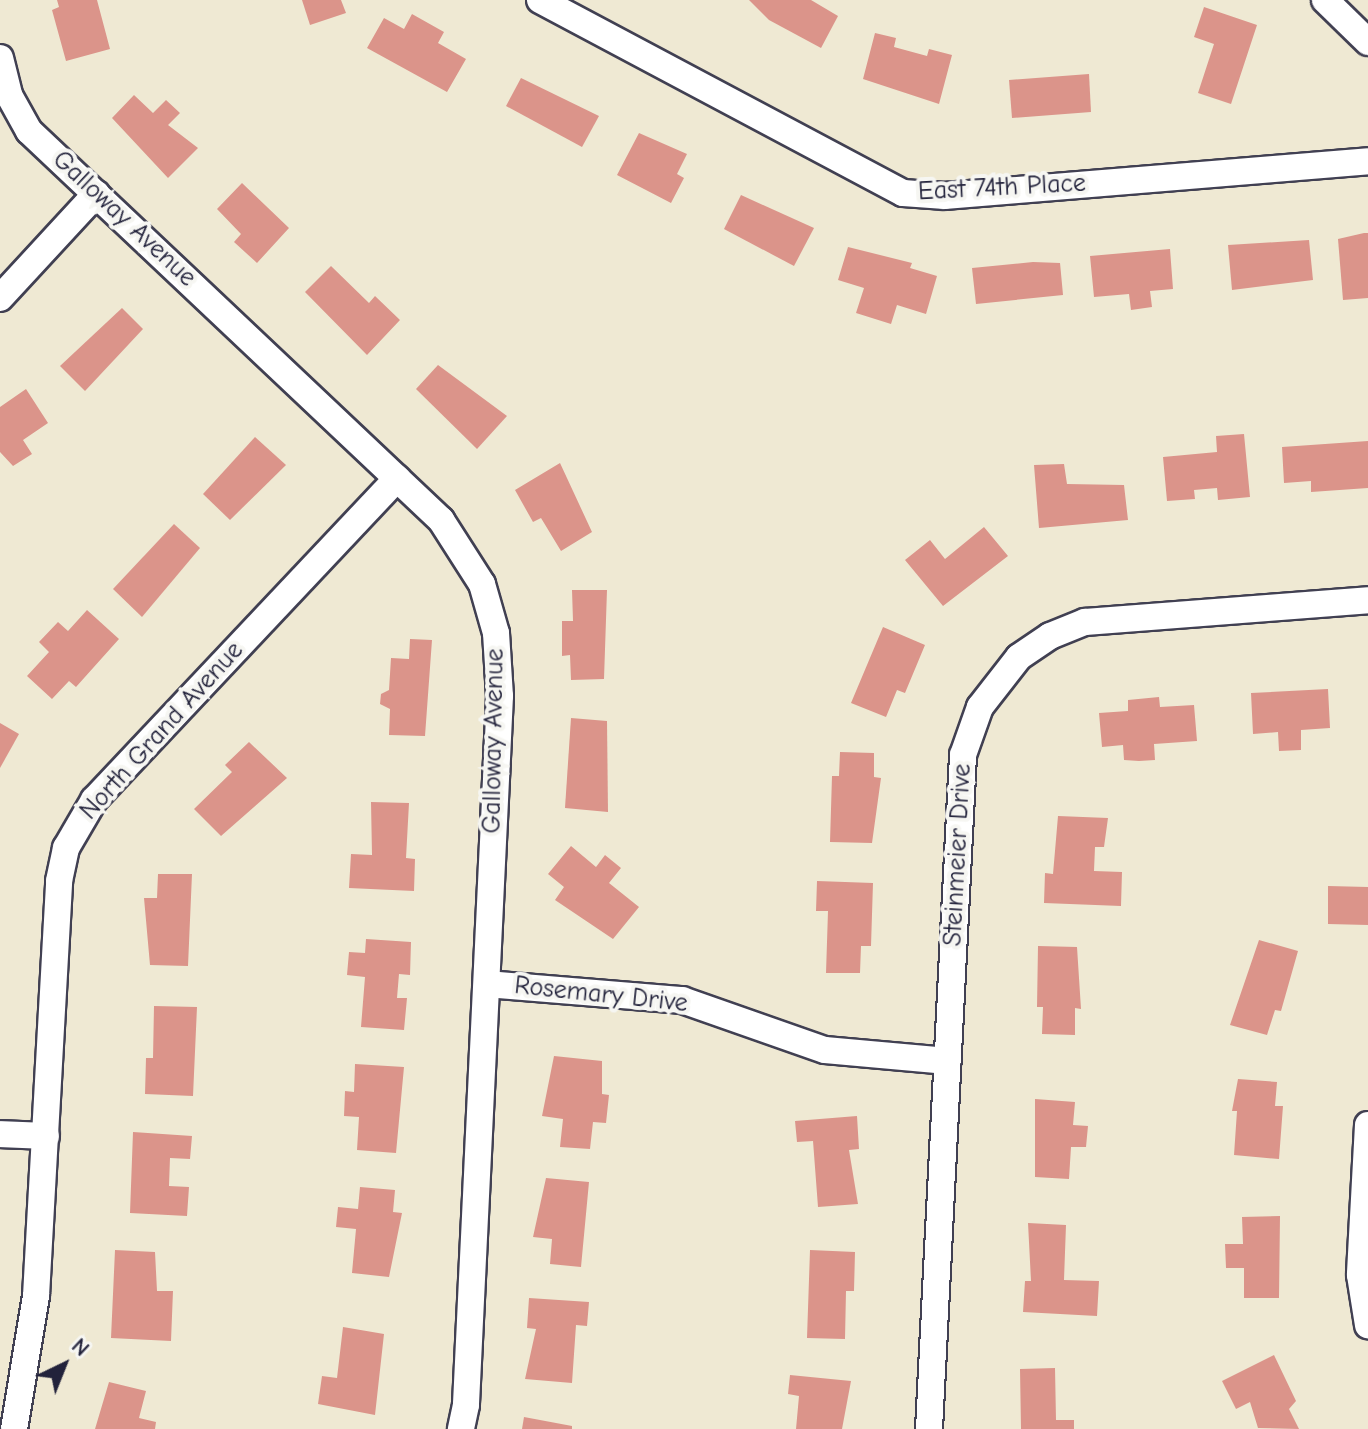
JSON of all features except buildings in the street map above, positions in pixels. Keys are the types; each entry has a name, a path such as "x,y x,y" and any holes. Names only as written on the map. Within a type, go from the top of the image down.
{"street":[{"name":"East 74th Place","path":"540,0 903,193 945,196 1368,161"},
{"path":"1325,0 1368,42"},
{"name":"Galloway Avenue","path":"0,58 22,121 397,478 464,551 494,620 500,696 466,1405 461,1429"},
{"path":"0,298 96,194"},
{"name":"North Grand Avenue","path":"14,1429 32,1335 59,881 66,848 80,818 397,478"},
{"name":"Steinmeier Drive","path":"929,1429 963,755 980,707 1001,676 1039,643 1085,622 1368,600"},
{"name":"Rosemary Drive","path":"487,984 682,1000 825,1050 948,1061"},
{"path":"1368,1125 1360,1275 1368,1325"},
{"path":"0,1134 46,1136"}]}
